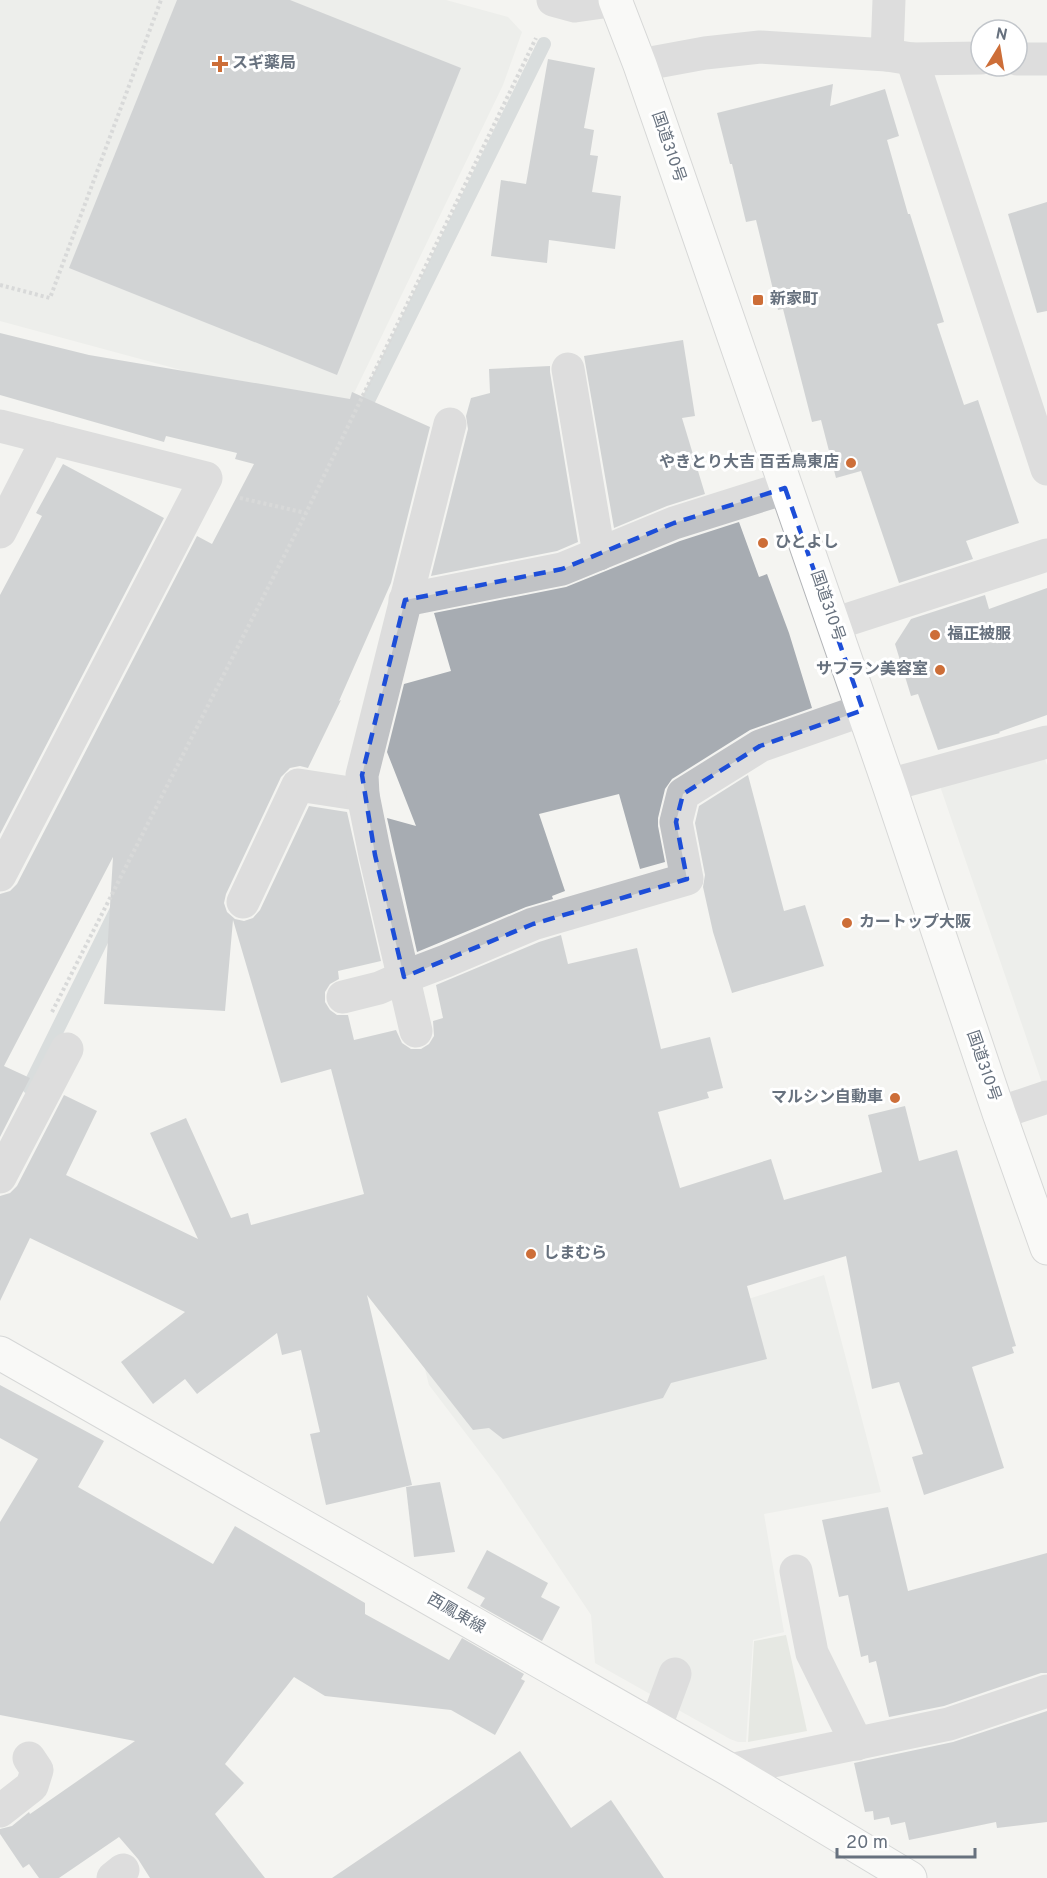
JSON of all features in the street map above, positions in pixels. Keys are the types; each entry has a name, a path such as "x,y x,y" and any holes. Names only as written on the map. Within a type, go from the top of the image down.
{"main road":[{"name":"国道310号","path":"616,0 834,624 999,1113 1047,1248"},
{"name":"西鳳東線","path":"0,1353 730,1770 910,1878"}],"street":[{"path":"553,0 574,6 616,0"},
{"path":"889,0 899,57 1040,424 1047,469"},
{"path":"640,65 705,53 760,47 899,57 969,58"},
{"path":"1029,59 1047,59"},
{"path":"568,369 599,554"},
{"path":"416,1031 375,855 363,795 362,775 450,424"},
{"path":"0,426 206,478 0,875"},
{"path":"0,531 48,438"},
{"path":"405,600 562,569 674,523 785,488"},
{"path":"834,624 1047,555"},
{"path":"343,997 379,988 533,924 687,879 676,822 683,794 760,746 863,710"},
{"path":"889,785 1047,742"},
{"path":"243,902 298,785 363,795"},
{"path":"0,1177 67,1049"},
{"path":"999,1113 1047,1097"},
{"path":"796,1571 812,1653 857,1744"},
{"path":"655,1728 675,1674"},
{"path":"730,1770 949,1724 1047,1692"},
{"path":"0,1811 32,1786 37,1770 29,1758"}],"path":[{"path":"0,285 50,298 161,0"},
{"path":"48,1019 306,513 529,56 540,29"},
{"path":"201,488 306,513"}],"highlighted area":[{"path":"785,488 863,710 760,746 683,794 676,822 687,879 533,924 404,977 375,855 362,775 405,600 562,569 674,523"}],"shaded area":[{"path":"0,0 446,0 508,17 522,32 503,85 344,414 0,321"},
{"path":"1045,759 1047,765 1047,1081 1042,1083 940,786"},
{"path":"401,1275 679,1321 824,1275 881,1492 764,1514 784,1632 753,1640 746,1742 730,1739 595,1663 591,1615 499,1477 429,1385"},
{"path":"786,1635 807,1731 748,1742 754,1641"}],"building":[{"path":"177,0 290,0 461,68 337,375 69,268"},
{"path":"548,59 595,68 584,128 594,130 590,155 598,156 592,192 621,196 615,249 549,240 547,263 491,256 501,180 526,184"},
{"path":"833,84 830,106 885,89 899,136 887,140 908,214 910,214 944,322 937,324 964,405 978,400 1019,523 966,541 973,559 899,583 861,471 836,478 821,420 812,422 783,309 778,310 756,220 746,222 717,113"},
{"path":"1047,202 1047,311 1037,313 1008,214"},
{"path":"0,333 89,355 350,399 352,392 430,427 391,583 339,701 341,700 308,768 300,766 290,768 281,777 226,894 224,903 227,912 235,919 244,921 253,918 260,910 309,806 347,812 381,961 338,971 339,979 330,984 325,992 325,1002 337,1015 348,1015 354,1040 396,1030 402,1043 411,1049 421,1049 429,1044 434,1036 433,1021 443,1018 436,985 561,935 568,964 637,948 661,1049 710,1037 723,1088 707,1092 709,1098 658,1112 680,1188 771,1159 784,1200 882,1172 868,1115 905,1106 919,1161 957,1150 1016,1346 1012,1347 1014,1353 972,1367 1004,1468 924,1495 912,1457 923,1454 899,1382 872,1389 846,1256 747,1286 767,1359 671,1383 663,1398 503,1439 489,1428 473,1430 367,1295 412,1485 326,1505 310,1434 320,1432 301,1350 282,1355 277,1333 197,1394 185,1379 153,1404 121,1362 185,1312 30,1238 0,1301 0,1196 10,1193 17,1186 64,1095 97,1111 66,1175 198,1239 150,1133 186,1118 231,1218 248,1213 251,1225 364,1194 331,1069 281,1083 233,920 225,1011 104,1004 113,857 4,1066 30,1078 0,1137 0,894 10,891 17,884 197,536 212,544 254,464 235,459 237,453 166,436 164,442 0,395"},
{"path":"683,340 695,416 682,418 705,494 667,506 614,528 584,356"},
{"path":"550,366 578,542 557,551 431,576 468,429 466,416 471,398 490,393 489,369"},
{"path":"63,464 164,518 0,834 0,595 42,516 36,513"},
{"path":"739,522 759,577 767,574 789,633 812,708 750,730 672,779 665,789 658,818 665,862 640,869 619,794 539,814 565,891 552,896 553,899 526,907 417,952 387,818 416,826 387,752 404,684 451,671 434,613 566,587 680,541"},
{"path":"1047,588 1047,715 1000,733 938,750 918,694 911,696 895,644 911,619 985,595 989,609"},
{"path":"748,775 784,911 805,905 824,966 732,993 713,932 703,887 705,875 695,823 699,806"},
{"path":"0,1385 104,1441 78,1487 213,1564 235,1526 365,1603 365,1614 449,1660 462,1638 524,1674 521,1679 525,1681 495,1735 451,1710 325,1696 294,1677 225,1764 244,1783 215,1814 265,1878 150,1878 138,1859 119,1837 59,1878 39,1878 29,1864 23,1868 0,1834 0,1829 12,1826 29,1812 30,1814 135,1741 0,1715 0,1522 38,1459 0,1438"},
{"path":"440,1482 455,1552 414,1557 406,1487"},
{"path":"888,1507 908,1591 1047,1553 1047,1673 1041,1673 944,1706 889,1717 876,1661 869,1663 868,1655 861,1657 848,1595 839,1597 822,1520"},
{"path":"487,1550 548,1583 541,1597 560,1607 542,1641 480,1606 485,1598 467,1588"},
{"path":"1047,1711 1047,1822 997,1828 996,1822 909,1840 905,1822 891,1825 889,1817 874,1820 873,1811 865,1812 854,1763 953,1742"},
{"path":"520,1751 571,1828 611,1800 664,1878 332,1878"}],"waterway":[{"path":"361,415 544,44"},
{"path":"29,1087 116,911"}],"place":[{"name":"スギ薬局","path":"220,64"},
{"name":"新家町","path":"758,300"},
{"name":"やきとり大吉 百舌鳥東店","path":"851,463"},
{"name":"ひとよし","path":"763,543"},
{"name":"福正被服","path":"935,635"},
{"name":"サフラン美容室","path":"940,670"},
{"name":"カートップ大阪","path":"847,923"},
{"name":"マルシン自動車","path":"895,1098"},
{"name":"しまむら","path":"531,1254"}]}
